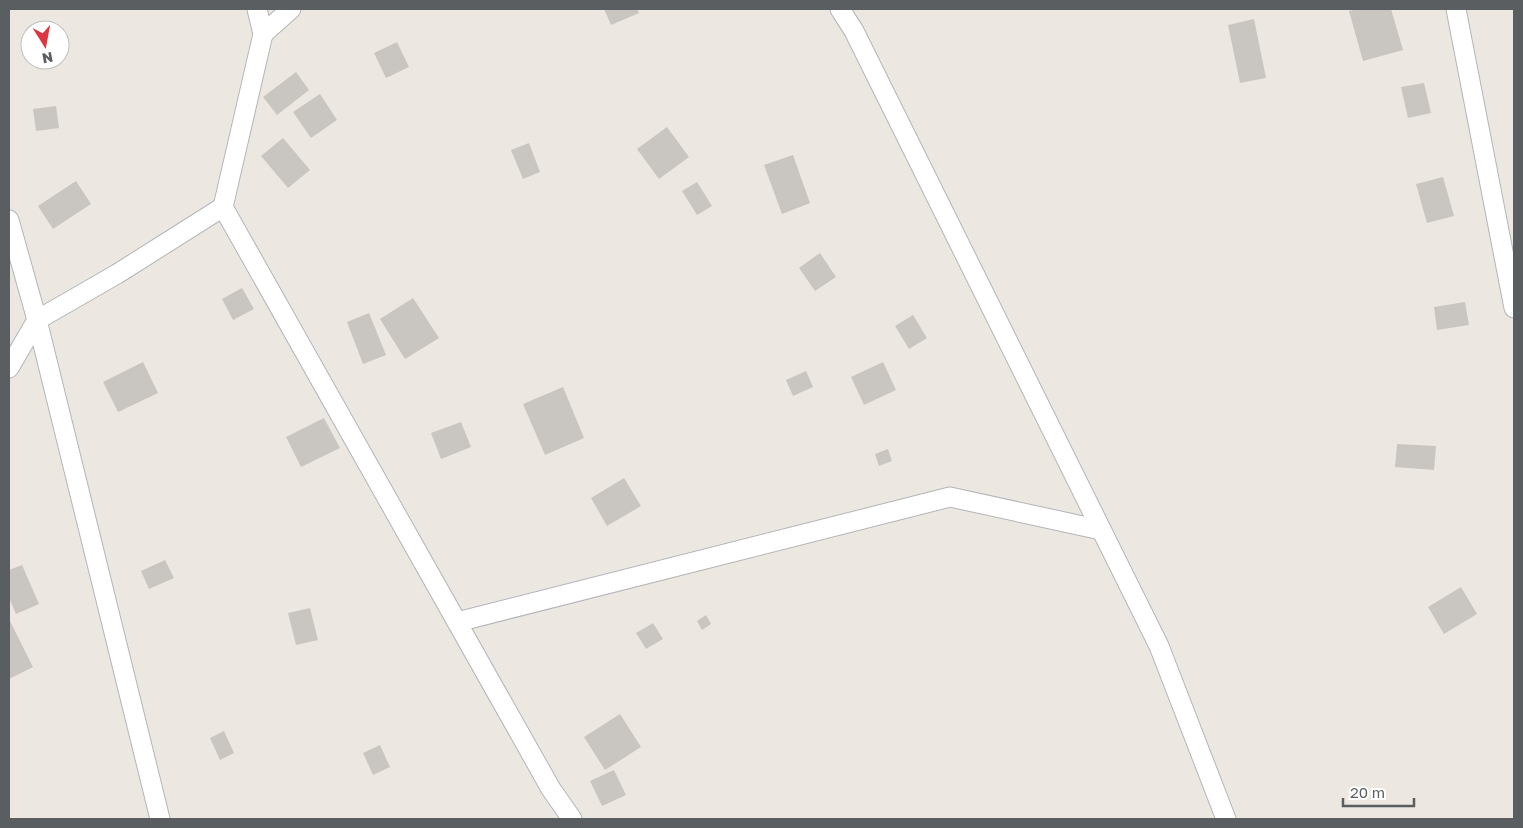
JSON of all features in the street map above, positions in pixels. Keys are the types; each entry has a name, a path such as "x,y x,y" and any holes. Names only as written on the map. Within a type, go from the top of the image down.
{"street":[{"path":"257,9 262,34 223,207 551,789 572,819"},
{"path":"262,34 291,9"},
{"path":"840,9 854,31 1159,646 1226,819"},
{"path":"1456,9 1514,308"},
{"path":"9,368 14,349 37,320 117,274 223,207"},
{"path":"9,220 37,320 160,819"},
{"path":"457,622 950,497 1101,530"}],"building":[{"path":"604,9 637,9 639,13 611,25"},
{"path":"1357,9 1391,9 1403,50 1363,61 1349,11"},
{"path":"1254,19 1266,78 1240,83 1228,25"},
{"path":"397,42 409,67 386,78 374,53"},
{"path":"296,72 309,90 277,115 263,97"},
{"path":"1424,83 1431,113 1408,118 1401,87"},
{"path":"320,94 337,120 311,138 293,112"},
{"path":"56,106 59,128 36,131 33,109"},
{"path":"667,127 689,157 659,179 637,149"},
{"path":"283,138 310,170 288,188 261,156"},
{"path":"529,143 540,172 523,179 511,150"},
{"path":"793,155 810,203 782,214 764,165"},
{"path":"1443,177 1454,216 1427,223 1416,184"},
{"path":"76,181 91,204 53,229 38,206"},
{"path":"697,182 712,206 697,215 682,191"},
{"path":"820,253 836,277 815,291 799,268"},
{"path":"242,288 254,309 233,320 222,299"},
{"path":"413,298 439,338 405,359 380,319"},
{"path":"1465,302 1469,325 1437,330 1434,307"},
{"path":"369,313 386,355 363,364 347,322"},
{"path":"913,315 927,338 909,349 895,326"},
{"path":"143,362 158,393 118,412 103,382"},
{"path":"883,362 896,390 864,405 851,377"},
{"path":"806,371 813,387 793,396 786,380"},
{"path":"563,387 584,438 545,455 523,404"},
{"path":"324,418 340,448 301,467 286,437"},
{"path":"461,422 471,447 441,459 431,433"},
{"path":"1397,444 1436,446 1434,470 1395,467"},
{"path":"888,449 892,461 879,466 875,454"},
{"path":"624,478 641,506 607,526 591,498"},
{"path":"165,560 174,578 149,589 141,571"},
{"path":"22,565 39,604 16,614 9,598 9,570"},
{"path":"1461,587 1477,614 1444,634 1428,607"},
{"path":"310,608 318,640 296,645 288,613"},
{"path":"706,615 711,624 702,630 697,621"},
{"path":"9,619 33,667 9,679"},
{"path":"653,623 663,639 646,649 636,633"},
{"path":"620,714 641,747 605,770 584,737"},
{"path":"224,731 234,753 220,760 210,738"},
{"path":"380,745 390,767 373,775 363,753"},
{"path":"614,770 626,795 602,806 590,781"}]}
